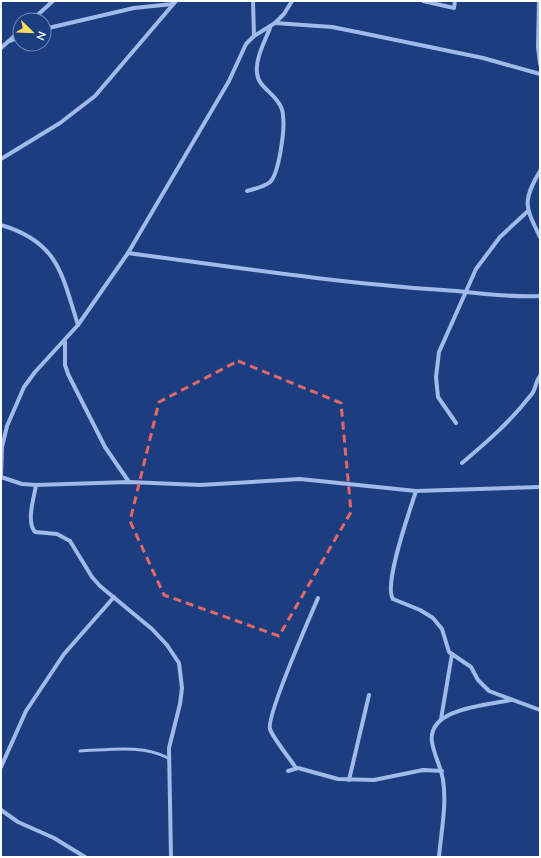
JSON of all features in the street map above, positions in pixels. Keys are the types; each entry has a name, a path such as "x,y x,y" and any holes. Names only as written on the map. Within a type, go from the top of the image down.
{"street":[{"path":"41,12 53,1"},
{"path":"253,1 254,36"},
{"path":"292,1 284,14 270,28 254,36 246,44 229,81 128,253 78,326 35,372 24,387 14,406 7,426 2,447 1,477 22,484 36,485 129,482 200,485 300,479 416,491 540,487"},
{"path":"423,1 454,8 455,1"},
{"path":"538,1 538,47 540,64"},
{"path":"52,27 134,8 174,2"},
{"path":"1,159 60,123 95,96 174,2"},
{"path":"275,23 332,27 483,58 540,74"},
{"path":"247,191 266,185 273,178 282,140 283,116 278,101 261,84 257,73 260,54 270,28"},
{"path":"1,48 12,38"},
{"path":"8,42 12,40"},
{"path":"540,171 530,189 527,200 528,211 540,237"},
{"path":"456,423 438,397 436,378 439,352 476,269 500,237 528,211"},
{"path":"1,221 8,227 35,242 56,262 65,279 78,326"},
{"path":"1,225 8,227"},
{"path":"128,253 366,285 465,292 501,297 540,296"},
{"path":"64,342 65,364 68,374 105,447 129,482"},
{"path":"462,463 506,425 533,393 536,381 540,376"},
{"path":"36,485 31,516 33,529 39,534 57,534 70,541 92,577 167,645 179,663 182,688 168,758 171,857"},
{"path":"416,491 394,565 390,581 390,595 393,599 420,610 433,618 442,629 452,654 441,719"},
{"path":"1,767 26,712 59,660 114,597"},
{"path":"296,768 270,728 271,718 284,681 318,598"},
{"path":"452,654 471,667 478,680 488,691 540,710"},
{"path":"349,780 369,696"},
{"path":"439,857 444,792 442,771 432,742 432,732 435,724 441,719 455,712 511,700"},
{"path":"288,771 296,768 349,780 374,780 423,770 442,771"},
{"path":"1,810 18,822 54,838 85,857"}],"lane":[{"path":"80,751 143,750 157,752 168,758"}],"highlighted area":[{"path":"238,361 341,403 351,512 279,636 164,595 130,521 159,402"}]}
